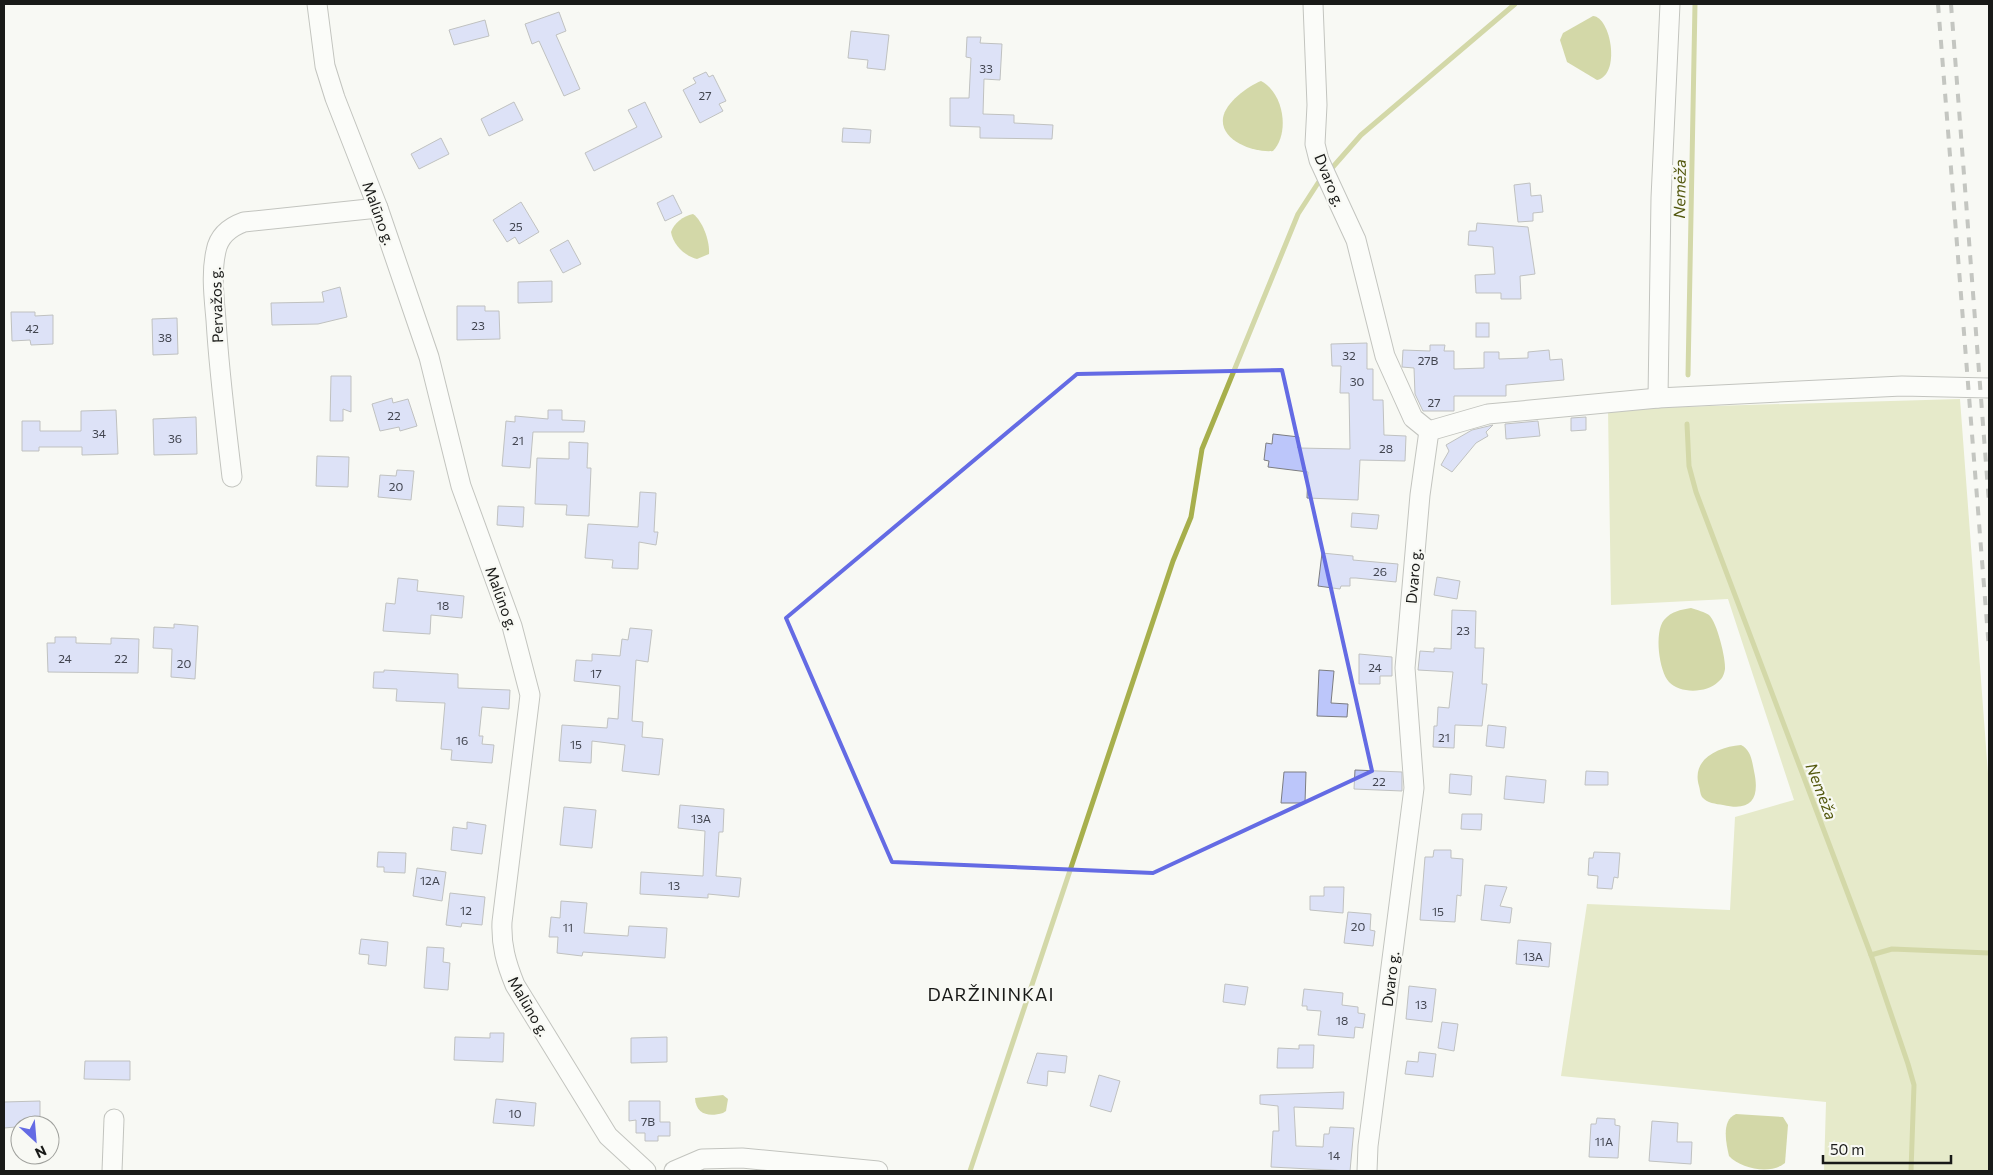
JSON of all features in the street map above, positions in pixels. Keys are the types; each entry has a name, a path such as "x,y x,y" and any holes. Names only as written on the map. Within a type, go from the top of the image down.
{"street":[{"name":"Malūno g.","path":"317,4 325,66 335,98 378,208 430,357 460,486 512,626 530,695 502,922 501,943 505,960 515,985 608,1136 646,1171"},
{"name":"Dvaro g.","path":"1313,4 1317,105 1316,144 1319,160 1356,240 1385,356 1413,418 1429,431 1420,495 1405,668 1414,788 1368,1146 1367,1171"},
{"path":"1658,398 1662,198 1670,4"},
{"name":"Pervažos g.","path":"232,477 218,358 213,280 216,249 230,227 244,222 378,208"},
{"path":"1429,431 1488,414 1658,398 1902,386 1985,387"},
{"path":"112,1171 114,1119"},
{"path":"674,1171 702,1159 742,1158 878,1171"}],"highlighted area":[{"path":"1282,370 1372,771 1153,873 892,862 786,618 1077,374"}],"shaded area":[{"path":"1593,16 1599,19 1605,26 1611,46 1609,68 1604,76 1597,80 1567,62 1560,40 1563,33"},
{"path":"1261,81 1275,94 1282,114 1282,134 1273,151 1258,150 1240,144 1227,134 1224,126 1223,118 1232,101"},
{"path":"693,214 703,227 709,249 709,254 697,259 680,249 674,241 671,232 679,220"},
{"path":"1960,399 1989,787 1989,1171 1824,1171 1826,1102 1561,1076 1587,904 1730,910 1735,817 1794,800 1728,599 1611,605 1608,409"},
{"path":"1691,608 1709,615 1712,619 1720,641 1725,664 1724,673 1719,681 1713,686 1694,691 1680,689 1669,682 1660,661 1659,651 1659,633 1664,620 1673,613"},
{"path":"1741,745 1749,753 1752,760 1756,780 1756,789 1752,801 1733,807 1706,801 1701,794 1698,777 1699,768 1708,756 1715,752 1724,748"},
{"path":"723,1095 728,1099 726,1111 723,1113 713,1115 704,1113 696,1104 695,1098"},
{"path":"1736,1114 1783,1117 1788,1125 1785,1163 1772,1169 1756,1169 1734,1161 1729,1156 1726,1126 1731,1117"}],"building":[{"path":"559,12 566,31 556,35 580,89 564,96 539,41 532,44 525,24"},
{"path":"485,20 489,36 454,45 449,30"},
{"path":"851,31 889,35 885,70 867,68 868,60 848,58"},
{"path":"967,37 981,37 980,43 1002,44 1000,80 984,79 983,114 1014,115 1014,123 1053,125 1052,139 980,138 980,127 950,126 950,98 969,98 971,58 966,57"},
{"path":"706,72 709,77 713,75 726,101 719,104 723,111 700,123 683,90 696,83 693,78"},
{"path":"514,102 523,120 489,136 481,119"},
{"path":"645,102 662,137 594,171 585,153 637,127 628,110"},
{"path":"843,128 871,130 870,143 842,142"},
{"path":"441,138 449,154 419,169 411,154"},
{"path":"1530,183 1531,196 1541,195 1543,212 1533,213 1533,221 1518,222 1514,185"},
{"path":"673,195 682,213 665,221 657,203"},
{"path":"521,202 539,232 519,244 515,237 507,242 493,220"},
{"path":"1477,223 1528,227 1535,274 1520,276 1521,299 1501,299 1501,293 1476,293 1475,275 1495,274 1493,247 1468,245 1469,231 1476,231"},
{"path":"568,240 581,264 563,273 550,250"},
{"path":"552,281 552,302 518,303 518,282"},
{"path":"340,287 347,317 318,324 272,325 271,303 324,302 322,292"},
{"path":"457,306 485,306 485,311 499,311 500,339 457,340"},
{"path":"11,312 35,312 35,316 53,315 53,344 31,345 30,340 12,341"},
{"path":"177,318 178,354 153,355 152,319"},
{"path":"1476,323 1489,323 1489,337 1476,337"},
{"path":"1367,343 1367,369 1373,369 1373,400 1383,400 1384,435 1406,436 1405,461 1360,460 1358,500 1307,498 1308,472 1268,467 1269,461 1264,460 1266,443 1272,444 1273,434 1299,437 1298,448 1350,449 1349,393 1340,393 1341,366 1332,366 1331,344"},
{"path":"1430,345 1445,345 1444,351 1454,351 1454,369 1484,368 1484,352 1499,352 1499,359 1528,358 1528,352 1549,350 1550,360 1562,359 1564,380 1506,385 1506,396 1454,396 1454,411 1423,411 1415,394 1414,368 1402,367 1403,350 1430,351"},
{"path":"331,376 351,376 351,412 343,409 343,421 330,421"},
{"path":"392,398 393,403 408,399 417,426 400,431 399,427 380,431 372,404"},
{"path":"116,410 118,454 82,455 82,447 39,447 39,451 22,451 22,421 40,421 40,431 81,431 81,411"},
{"path":"548,410 562,410 562,420 585,421 584,432 533,432 530,468 502,466 506,421 515,422 515,416 548,419"},
{"path":"196,417 197,454 154,455 153,419"},
{"path":"1586,417 1586,430 1571,431 1571,418"},
{"path":"1538,421 1540,436 1506,439 1505,424"},
{"path":"1493,425 1486,432 1488,436 1476,443 1452,472 1441,465 1449,451 1446,445 1472,430"},
{"path":"569,442 588,443 587,468 591,468 589,516 566,515 567,505 535,504 537,458 569,459"},
{"path":"317,456 349,457 348,487 316,486"},
{"path":"397,470 414,471 411,500 378,497 380,475 396,476"},
{"path":"640,492 656,493 654,532 658,532 656,545 639,542 638,569 612,568 613,560 585,558 588,524 638,527"},
{"path":"498,506 524,507 523,527 497,525"},
{"path":"1352,513 1379,515 1377,529 1351,527"},
{"path":"1322,553 1353,556 1353,560 1398,564 1396,582 1350,578 1350,586 1341,586 1340,589 1318,586"},
{"path":"1437,577 1460,581 1457,599 1434,595"},
{"path":"398,578 418,580 417,591 464,596 462,618 431,615 430,634 383,631 386,603 395,604"},
{"path":"1452,610 1476,611 1475,648 1484,648 1482,684 1487,684 1482,726 1455,725 1454,748 1433,747 1434,726 1437,726 1438,707 1449,708 1453,672 1418,670 1420,651 1434,652 1434,648 1451,649"},
{"path":"174,624 198,626 195,679 171,677 172,649 153,648 154,627 174,628"},
{"path":"630,628 652,630 648,662 636,660 632,721 643,722 642,737 663,739 659,775 622,771 625,745 592,741 591,763 559,761 562,725 607,728 608,718 618,719 620,686 574,681 576,660 592,661 592,654 620,656 622,639 628,640"},
{"path":"55,637 76,637 76,643 111,644 111,638 139,639 138,673 48,672 47,643 55,643"},
{"path":"1359,654 1392,657 1392,676 1380,676 1380,684 1359,684"},
{"path":"384,670 458,674 458,688 510,690 509,709 482,707 479,736 483,736 482,744 494,745 492,763 451,760 452,750 441,749 445,703 396,701 397,689 373,688 374,672 384,672"},
{"path":"1319,670 1334,671 1331,703 1348,704 1347,717 1317,716"},
{"path":"1488,725 1506,727 1504,748 1486,746"},
{"path":"1355,770 1402,772 1402,791 1354,789"},
{"path":"1586,771 1608,772 1608,785 1585,785"},
{"path":"1284,772 1306,772 1305,803 1281,803"},
{"path":"1450,774 1472,776 1471,795 1449,793"},
{"path":"1506,776 1546,780 1544,803 1504,799"},
{"path":"680,805 724,809 723,832 719,832 716,876 741,878 739,897 708,894 708,898 640,894 641,872 703,876 705,831 678,828"},
{"path":"564,807 596,810 592,848 560,845"},
{"path":"1462,814 1482,814 1481,830 1461,829"},
{"path":"467,822 486,825 482,854 451,850 453,827 467,829"},
{"path":"1434,850 1451,850 1451,858 1463,859 1461,896 1457,895 1455,922 1420,920 1425,857 1433,857"},
{"path":"378,852 406,853 405,873 384,872 384,867 377,867"},
{"path":"1594,852 1620,853 1618,878 1614,877 1612,889 1597,888 1598,876 1588,875 1589,858 1593,858"},
{"path":"417,868 446,872 442,901 413,896"},
{"path":"1485,885 1507,887 1500,906 1512,908 1510,923 1481,920"},
{"path":"1324,887 1344,887 1343,913 1310,910 1310,896 1324,896"},
{"path":"450,893 485,897 482,925 462,923 461,927 446,925"},
{"path":"561,901 587,903 584,933 628,936 629,926 667,928 665,958 583,952 582,956 557,953 558,937 549,937 551,917 560,918"},
{"path":"1348,912 1371,914 1370,930 1375,931 1373,946 1344,943"},
{"path":"361,939 388,942 386,966 368,964 369,955 359,954"},
{"path":"1518,940 1551,943 1549,967 1516,964"},
{"path":"427,947 444,948 443,962 450,963 448,990 424,988"},
{"path":"1225,984 1248,987 1245,1005 1223,1002"},
{"path":"1409,986 1436,989 1432,1022 1406,1019"},
{"path":"1304,989 1343,993 1342,1005 1358,1007 1358,1013 1365,1014 1363,1028 1355,1027 1354,1038 1318,1035 1321,1011 1307,1010 1307,1006 1302,1006"},
{"path":"1442,1022 1458,1024 1454,1051 1438,1048"},
{"path":"490,1033 504,1033 503,1062 454,1060 455,1037 490,1038"},
{"path":"667,1037 667,1062 631,1063 631,1038"},
{"path":"1299,1045 1314,1045 1313,1068 1277,1068 1278,1048 1299,1049"},
{"path":"1419,1052 1436,1054 1433,1077 1405,1074 1407,1061 1418,1062"},
{"path":"1037,1053 1067,1056 1065,1073 1048,1071 1047,1086 1027,1083"},
{"path":"85,1061 130,1061 130,1080 84,1079"},
{"path":"1099,1075 1120,1081 1111,1112 1090,1106"},
{"path":"1344,1092 1343,1109 1294,1107 1296,1146 1323,1147 1324,1134 1329,1134 1330,1127 1354,1128 1350,1171 1271,1167 1273,1131 1279,1131 1278,1106 1260,1104 1260,1095"},
{"path":"496,1099 536,1103 534,1126 493,1123"},
{"path":"40,1101 40,1115 10,1115 10,1128 4,1128 4,1102"},
{"path":"629,1101 660,1101 660,1122 670,1122 670,1136 658,1136 658,1141 645,1141 645,1133 636,1133 636,1120 629,1121"},
{"path":"1597,1118 1615,1119 1615,1125 1620,1126 1618,1158 1589,1157 1591,1124 1596,1124"},
{"path":"1652,1121 1678,1123 1677,1142 1692,1142 1691,1164 1649,1161"}],"waterway":[{"path":"1332,168 1361,135 1515,4"},
{"name":"Nemėža","path":"1688,375 1695,4"},
{"path":"970,1171 1173,561 1191,517 1202,449 1298,214 1318,183"},
{"name":"Nemėža","path":"1687,424 1689,466 1696,492 1871,955 1908,1064 1914,1085 1911,1171"},
{"path":"1871,955 1892,949 1989,953"}],"railway":[{"path":"1938,4 1989,649"},
{"path":"1951,4 1989,503"}],"district":[{"name":"DARŽININKAI","path":"991,994"}]}
